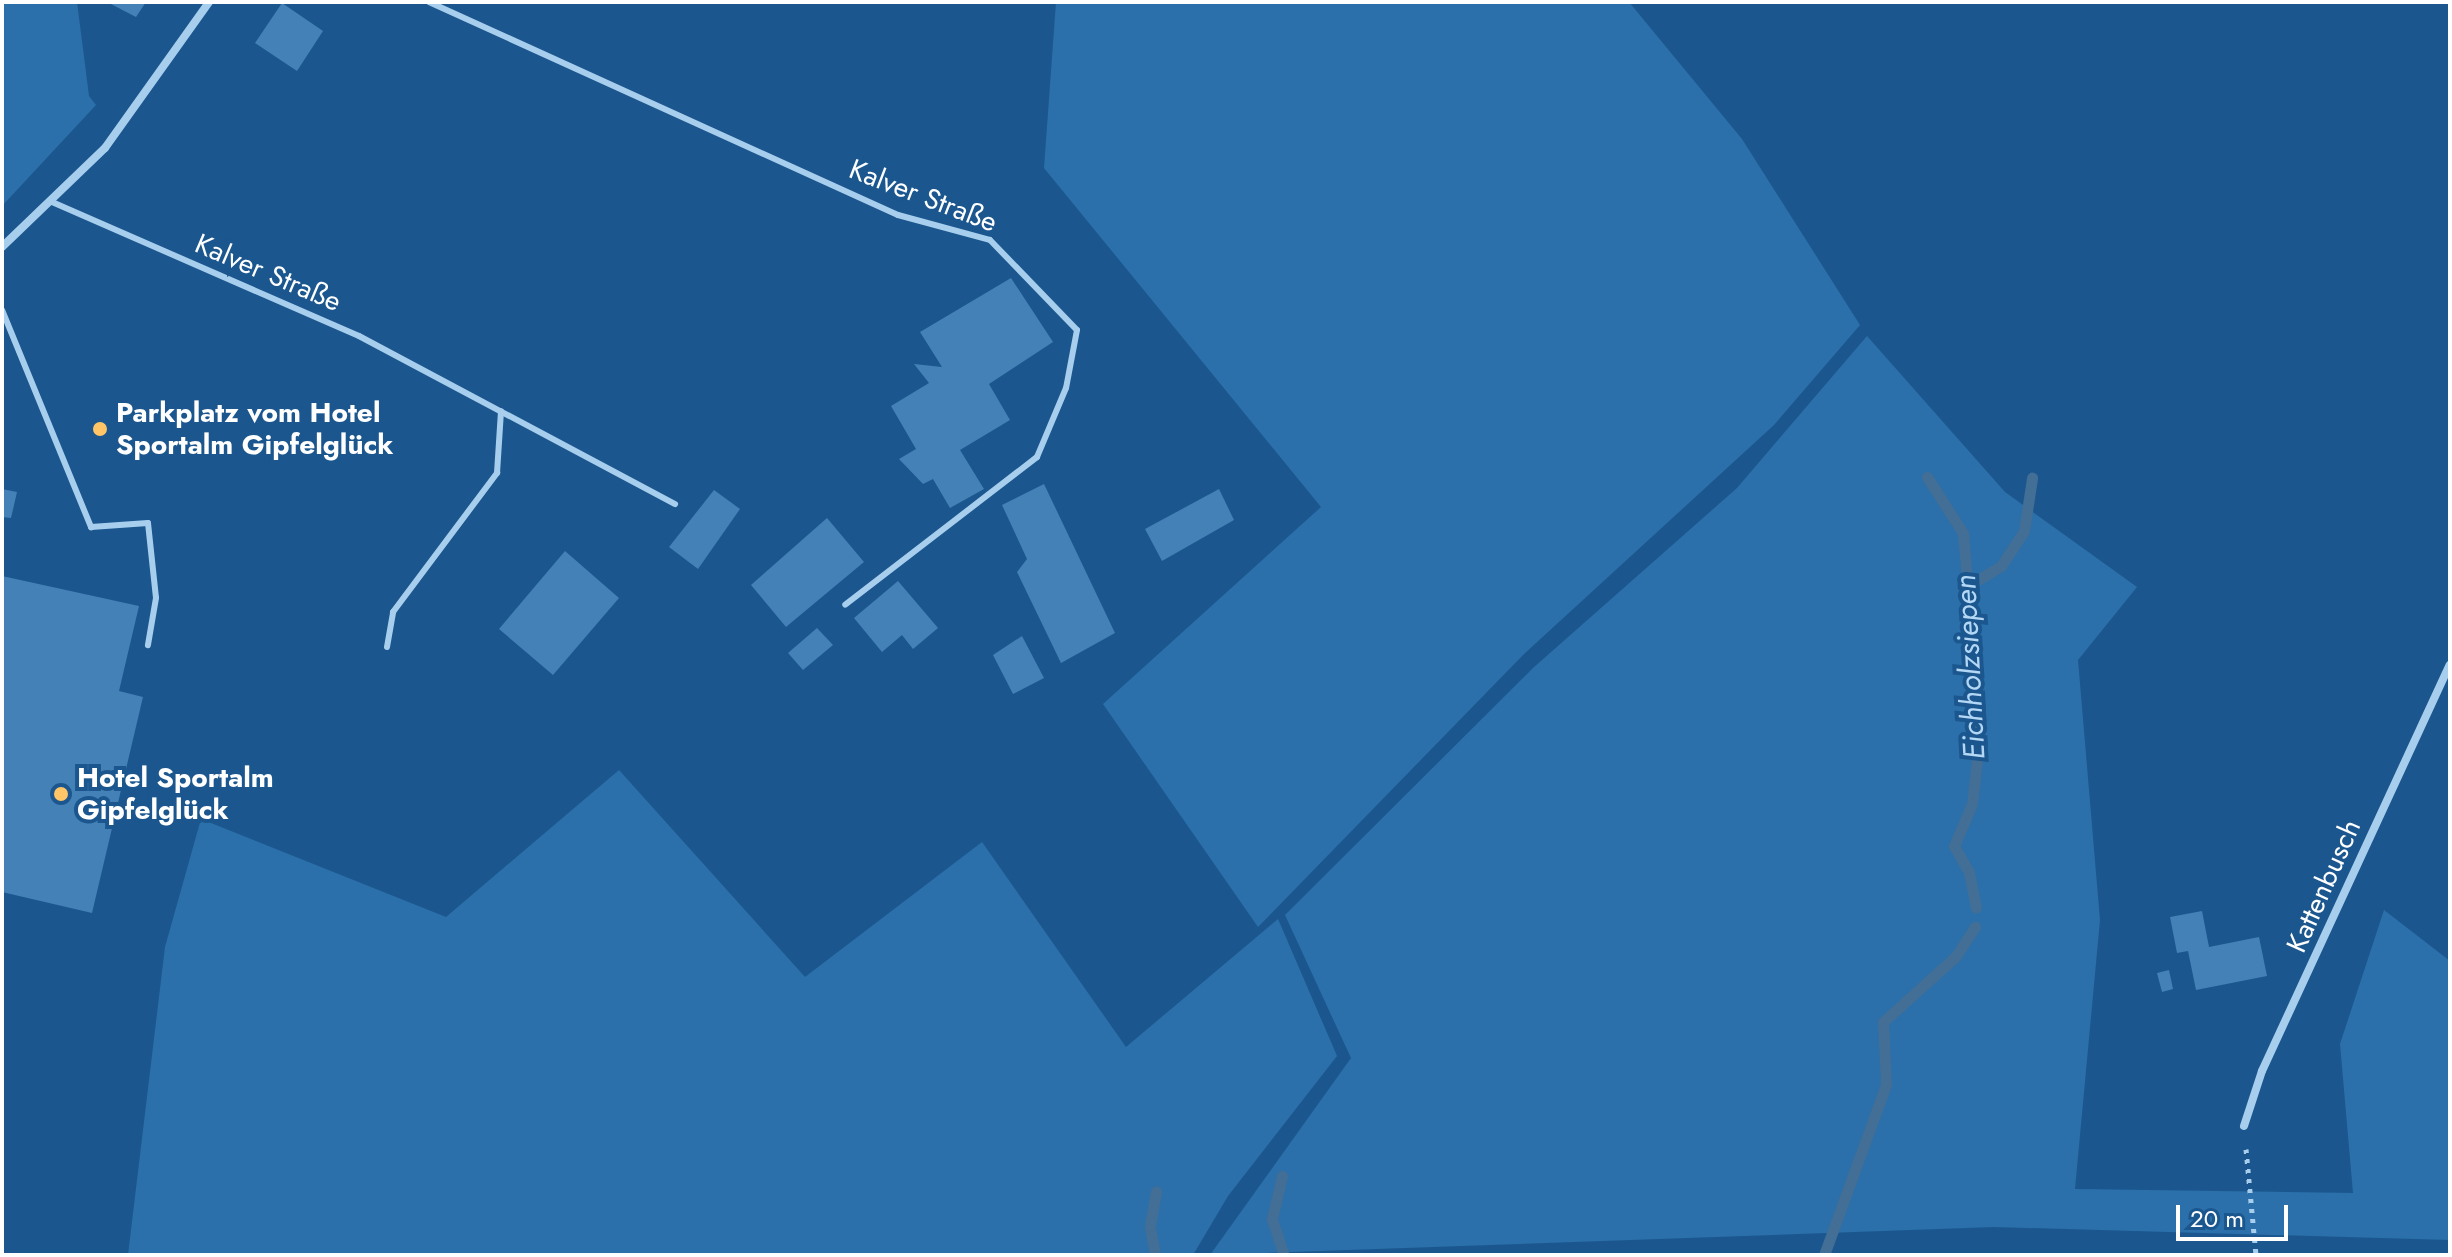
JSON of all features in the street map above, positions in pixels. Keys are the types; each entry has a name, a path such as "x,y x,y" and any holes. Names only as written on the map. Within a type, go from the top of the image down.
{"street":[{"path":"2,247 105,148 209,2"},
{"name":"Kattenbusch","path":"2244,1126 2262,1071 2450,665"}],"lane":[{"name":"Kalver Straße","path":"429,2 898,215 990,240 1077,330 1066,388 1037,457 845,605"},
{"name":"Kalver Straße","path":"52,202 359,336 675,504"},
{"path":"2,310 91,527 148,523 156,598 148,645"},
{"path":"387,647 393,612 497,473 501,411"}],"path":[{"path":"2244,1126 2256,1255"}],"shaded area":[{"path":"2,2 77,2 89,96 96,105 2,206"},
{"path":"1056,2 1629,2 1742,139 1860,325 1774,425 1524,654 1258,927 1103,704 1321,507 1044,168"},
{"path":"1867,336 2005,492 2137,587 2078,660 2100,920 2075,1189 2353,1193 2340,1044 2384,910 2450,961 2450,1240 1994,1227 1210,1255 1351,1058 1285,915 1533,668 1737,488"},
{"path":"619,770 805,977 982,842 1126,1047 1278,919 1337,1056 1228,1196 1193,1255 128,1255 165,947 201,819 446,917"}],"building":[{"path":"107,2 146,2 136,17"},
{"path":"282,3 323,31 297,71 255,43"},
{"path":"1011,278 1053,342 989,384 1010,420 960,450 984,489 950,508 933,479 923,484 899,459 916,449 891,406 929,383 914,364 942,367 920,332"},
{"path":"1044,484 1115,633 1061,663 1017,572 1027,559 1002,505"},
{"path":"2,489 17,492 11,518 2,517"},
{"path":"1219,489 1234,520 1162,561 1145,529"},
{"path":"714,490 740,509 698,569 669,547"},
{"path":"827,518 864,562 786,627 751,585"},
{"path":"565,551 619,598 553,675 499,629"},
{"name":"Hotel Sportalm Gipfelglück","path":"2,576 139,606 119,691 143,697 92,913 2,892"},
{"path":"898,581 938,628 913,649 902,635 882,652 854,618"},
{"path":"817,628 833,645 803,670 788,653"},
{"path":"1022,636 1044,678 1013,694 993,655"},
{"path":"2202,911 2209,947 2259,937 2267,976 2196,990 2188,951 2177,953 2170,917"},
{"path":"2169,970 2173,989 2162,992 2157,973"}],"waterway":[{"name":"Eichholzsiepen","path":"1927,477 1963,533 1980,734 1972,804 1954,846 1969,872 1976,907"},
{"path":"1966,587 2001,566 2024,531 2032,478"},
{"name":"Eichholzsiepen","path":"1824,1255 1886,1085 1883,1022 1956,956 1975,927"},
{"path":"1282,1176 1272,1219 1284,1255"},
{"path":"1155,1255 1150,1226 1156,1192"}],"place":[{"name":"Parkplatz vom Hotel Sportalm Gipfelglück","path":"100,429"},
{"name":"Hotel Sportalm Gipfelglück","path":"61,794"}]}
